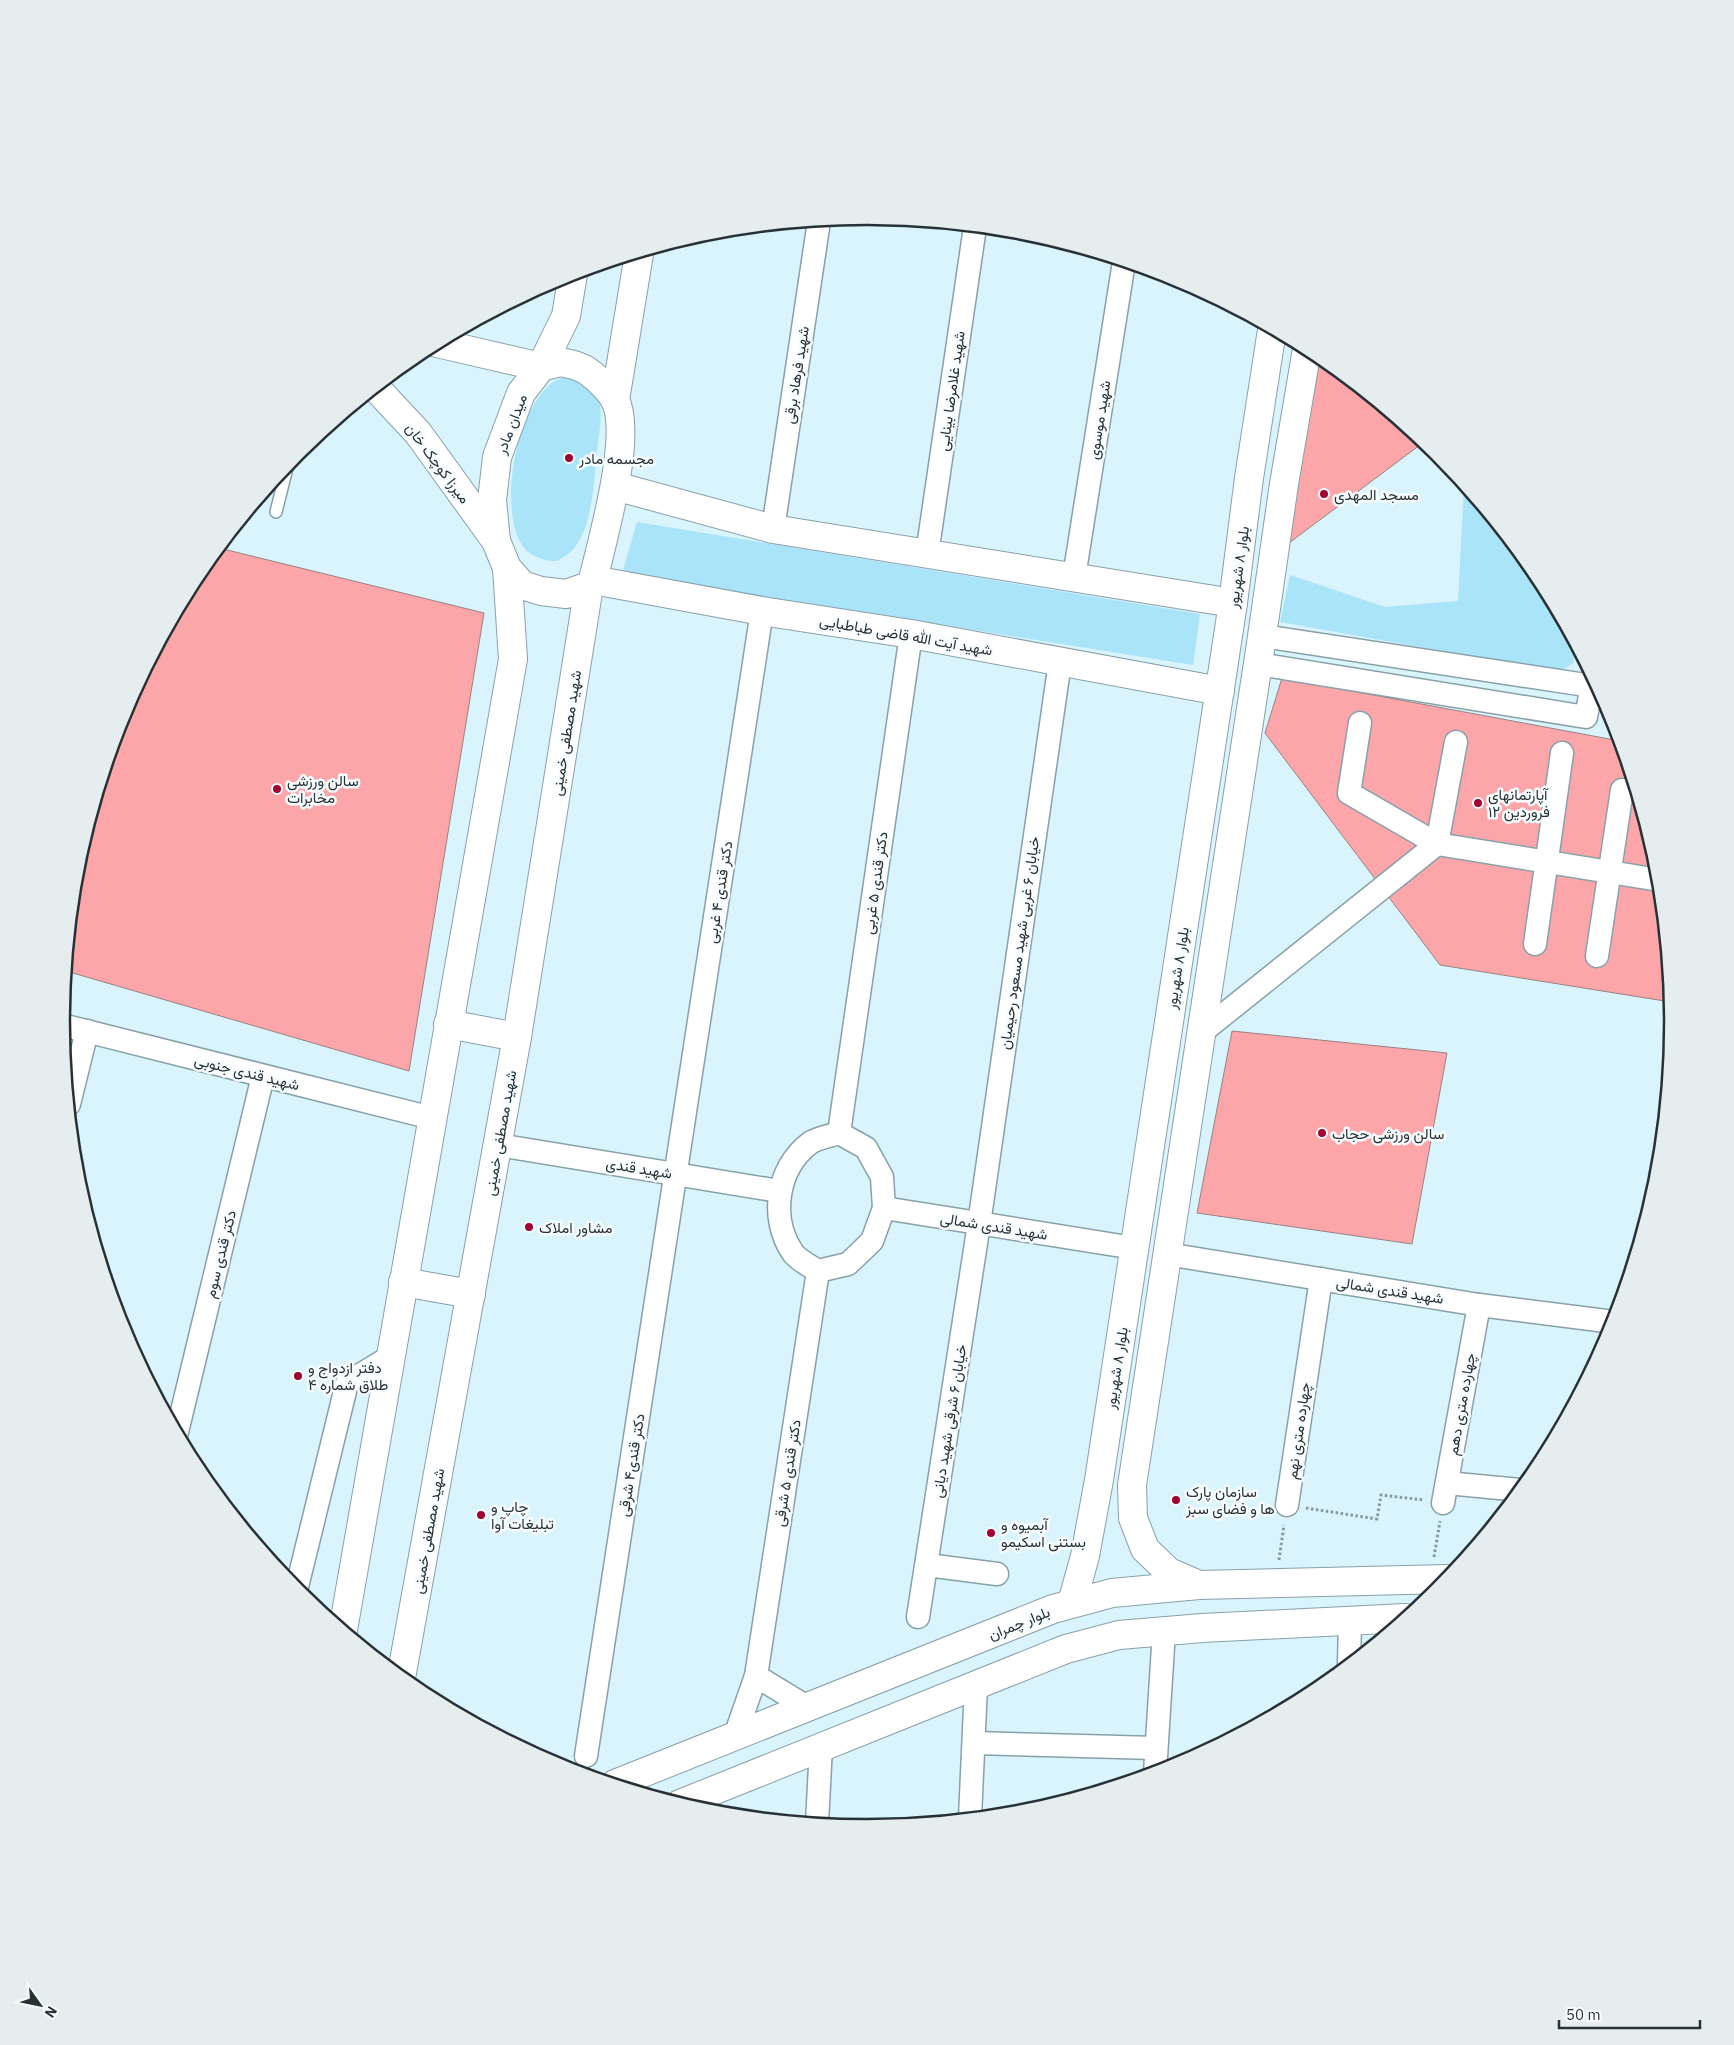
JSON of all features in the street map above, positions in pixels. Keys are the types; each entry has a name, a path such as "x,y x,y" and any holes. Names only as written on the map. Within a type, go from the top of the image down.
{"main road":[{"path":"591,583 615,486 621,424 615,400 639,260"},
{"path":"540,367 566,316 572,282"},
{"name":"بلوار ۸ شهریور","path":"1072,1604 1088,1537 1187,905 1208,689 1223,601 1249,478 1271,335"},
{"path":"447,345 540,367 561,362 581,367 598,380 615,400"},
{"path":"1199,1585 1169,1572 1145,1549 1133,1518 1132,1485 1284,484 1306,357"},
{"name":"میدان مادر","path":"540,367 521,393 497,457 492,500 496,541 507,568 522,584 541,591 566,594 591,583"},
{"name":"میرزا کوچک خان","path":"380,392 418,433 496,541"},
{"path":"1249,478 1284,484"},
{"path":"615,486 773,529 1223,601"},
{"path":"344,1624 513,659 507,568"},
{"name":"شهید آیت الله قاضی طباطبایی","path":"591,583 911,634 1208,689"},
{"name":"شهید مصطفی خمینی","path":"403,1670 517,1036 591,583"},
{"path":"1187,905 1220,910"},
{"path":"448,1024 517,1036"},
{"path":"403,1282 471,1294"},
{"path":"1117,1359 1150,1364"},
{"name":"بلوار چمران","path":"623,1781 1053,1609 1112,1593 1199,1585 1437,1579"},
{"path":"692,1799 1071,1648 1119,1635 1396,1619"}],"street":[{"name":"شهید فرهاد برقی","path":"773,529 818,227"},
{"name":"شهید غلامرضا بینایی","path":"927,554 974,233"},
{"name":"شهید موسوی","path":"1074,578 1123,268"},
{"name":"دکتر قندی ۴ غربی","path":"675,1174 762,611"},
{"name":"دکتر قندی ۵ غربی","path":"839,1133 911,634"},
{"path":"1262,636 1587,681"},
{"name":"خیابان ۶ غربی شهید مسعود رحیمیان","path":"979,1224 1060,662"},
{"path":"1258,664 1586,717 1591,691"},
{"path":"1360,723 1350,793 1436,844 1651,879"},
{"path":"1202,1032 1436,844 1456,742"},
{"path":"1535,944 1562,753"},
{"path":"1597,956 1622,790"},
{"name":"شهید قندی جنوبی","path":"70,1027 432,1118"},
{"path":"73,1087 87,1031"},
{"name":"دکتر قندی سوم","path":"179,1424 263,1076"},
{"path":"839,1133 866,1148 882,1177 884,1208 872,1241 848,1264 818,1271 794,1254 780,1226 779,1191 790,1165 811,1142 839,1133"},
{"name":"شهید قندی","path":"498,1145 779,1191"},
{"name":"دکتر قندی۴ شرقی","path":"586,1756 675,1174"},
{"name":"شهید قندی شمالی","path":"884,1208 1134,1248"},
{"name":"خیابان ۶ شرقی شهید دیانی","path":"918,1618 979,1224"},
{"name":"شهید قندی شمالی","path":"1167,1254 1478,1305 1605,1321"},
{"name":"دکتر قندی ۵ شرقی","path":"735,1736 756,1676 818,1271"},
{"name":"چهارده متری نهم","path":"1287,1505 1320,1279"},
{"name":"چهارده متری دهم","path":"1445,1493 1478,1305"},
{"path":"298,1581 347,1383 390,1358"},
{"path":"1445,1493 1512,1490"},
{"path":"927,1565 997,1574"},
{"path":"1349,1657 1350,1621"},
{"path":"1155,1765 1164,1631"},
{"path":"756,1676 807,1707"},
{"path":"970,1813 976,1685"},
{"path":"974,1743 1156,1748"},
{"path":"817,1818 821,1748"}],"lane":[{"path":"276,512 284,479"}],"path":[{"path":"1275,1583 1287,1505 1377,1519 1381,1495 1445,1493 1439,1577"}],"shaded area":[{"path":"568,376 588,387 596,394 601,410 593,493 586,525 580,539 572,550 557,561 553,561 534,556 525,549 516,532 512,508 512,481 516,452 524,425 536,401 551,384"},
{"path":"1464,494 1499,537 1530,580 1574,655 1573,663 1559,672 1280,622 1290,575 1385,607 1458,601"},
{"path":"637,522 1200,614 1193,665 622,574"}],"building":[{"name":"مسجد المهدی","path":"1313,362 1352,390 1418,447 1285,546"},
{"name":"سالن ورزشی مخابرات","path":"226,550 484,613 409,1071 72,973 77,918 85,867 97,816 112,766 152,670 204,580"},
{"name":"آپارتمانهای ۱۲ فروردین","path":"1282,678 1611,739 1622,766 1637,816 1649,867 1657,918 1663,1001 1440,965 1265,733"},
{"name":"سالن ورزشی حجاب","path":"1232,1031 1447,1053 1412,1244 1197,1213"}],"place":[{"name":"مجسمه مادر","path":"569,458"},
{"name":"مسجد المهدی","path":"1324,494"},
{"name":"سالن ورزشی مخابرات","path":"277,789"},
{"name":"آپارتمانهای ۱۲ فروردین","path":"1478,803"},
{"name":"سالن ورزشی حجاب","path":"1322,1133"},
{"name":"مشاور املاک","path":"529,1227"},
{"name":"دفتر ازدواج و طلاق شماره ۴","path":"298,1376"},
{"name":"سازمان پارک ها و فضای سبز","path":"1176,1500"},
{"name":"چاپ و تبلیغات آوا","path":"481,1515"},
{"name":"آبمیوه و بستنی اسکیمو","path":"991,1533"}]}
